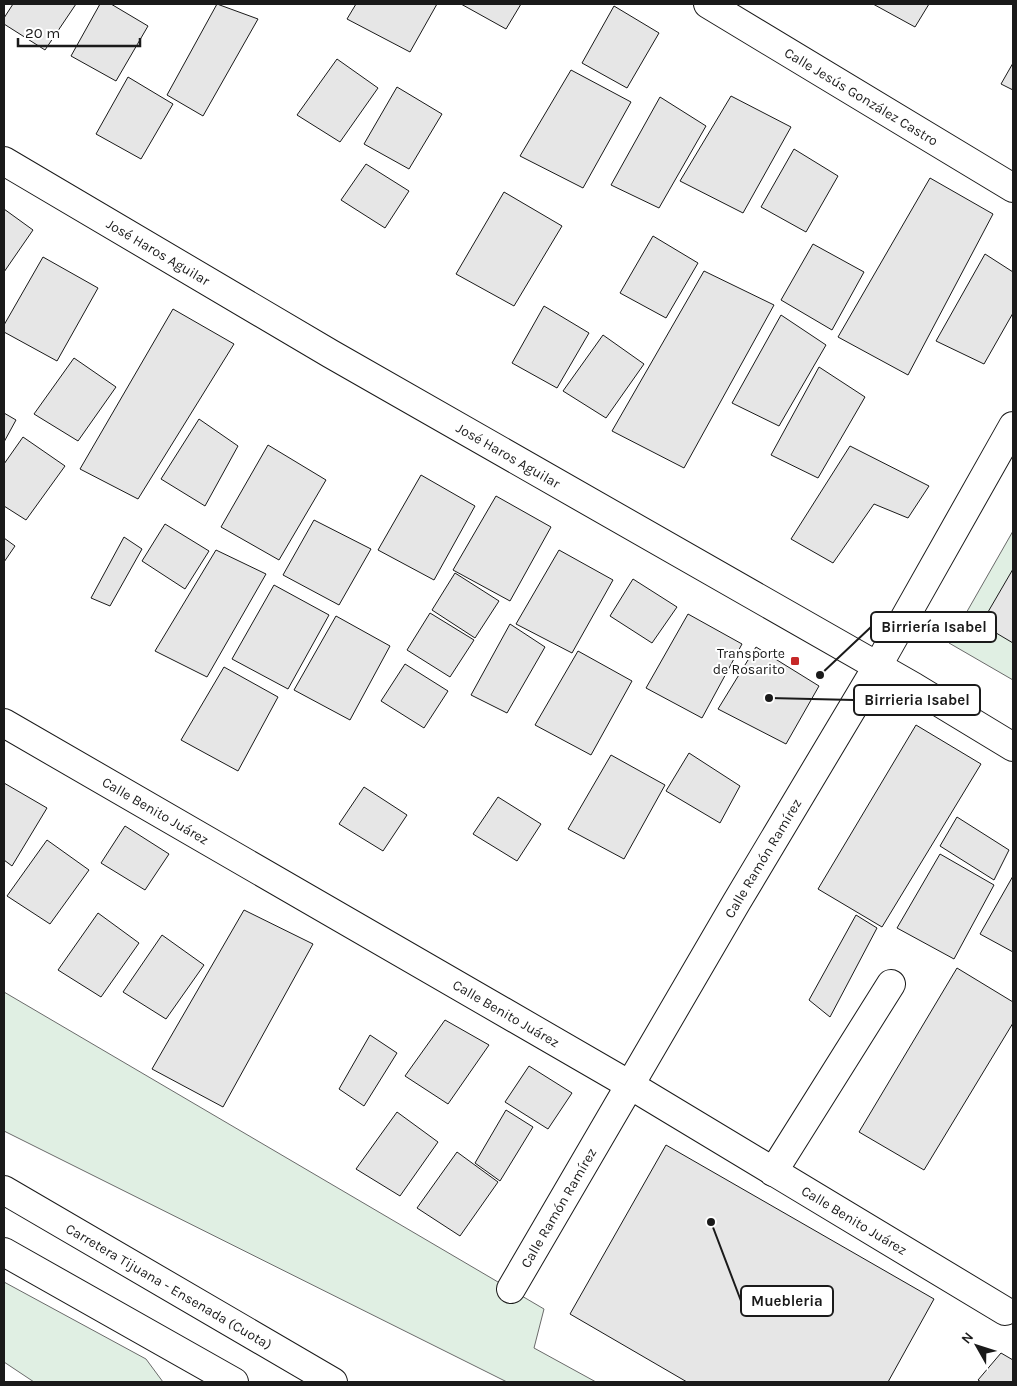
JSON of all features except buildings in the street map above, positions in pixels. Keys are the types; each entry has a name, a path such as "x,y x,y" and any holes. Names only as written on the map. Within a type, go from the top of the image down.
{"main road":[{"name":"Calle Jesús González Castro","path":"708,4 1013,188"},
{"name":"José Haros Aguilar","path":"4,161 332,354 1013,747"},
{"name":"Calle Ramón Ramírez","path":"510,1289 736,902 877,667 1013,426"},
{"name":"Calle Benito Juárez","path":"4,723 630,1085 1005,1311"},
{"path":"773,1172 891,984"},
{"name":"Carretera Tijuana - Ensenada (Cuota)","path":"4,1190 333,1382"},
{"path":"4,1252 234,1382"}],"green space":[{"path":"1013,531 1013,680 949,643"},
{"path":"4,992 544,1309 534,1348 596,1382 507,1382 4,1131"},
{"path":"4,1282 146,1359 163,1382 34,1382 4,1362"}],"place":[{"name":"Transporte de Rosarito","path":"795,661"},
{"name":"Birriería Isabel","path":"820,675"},
{"name":"Birrieria Isabel","path":"769,698"},
{"name":"Muebleria","path":"711,1222"}]}
